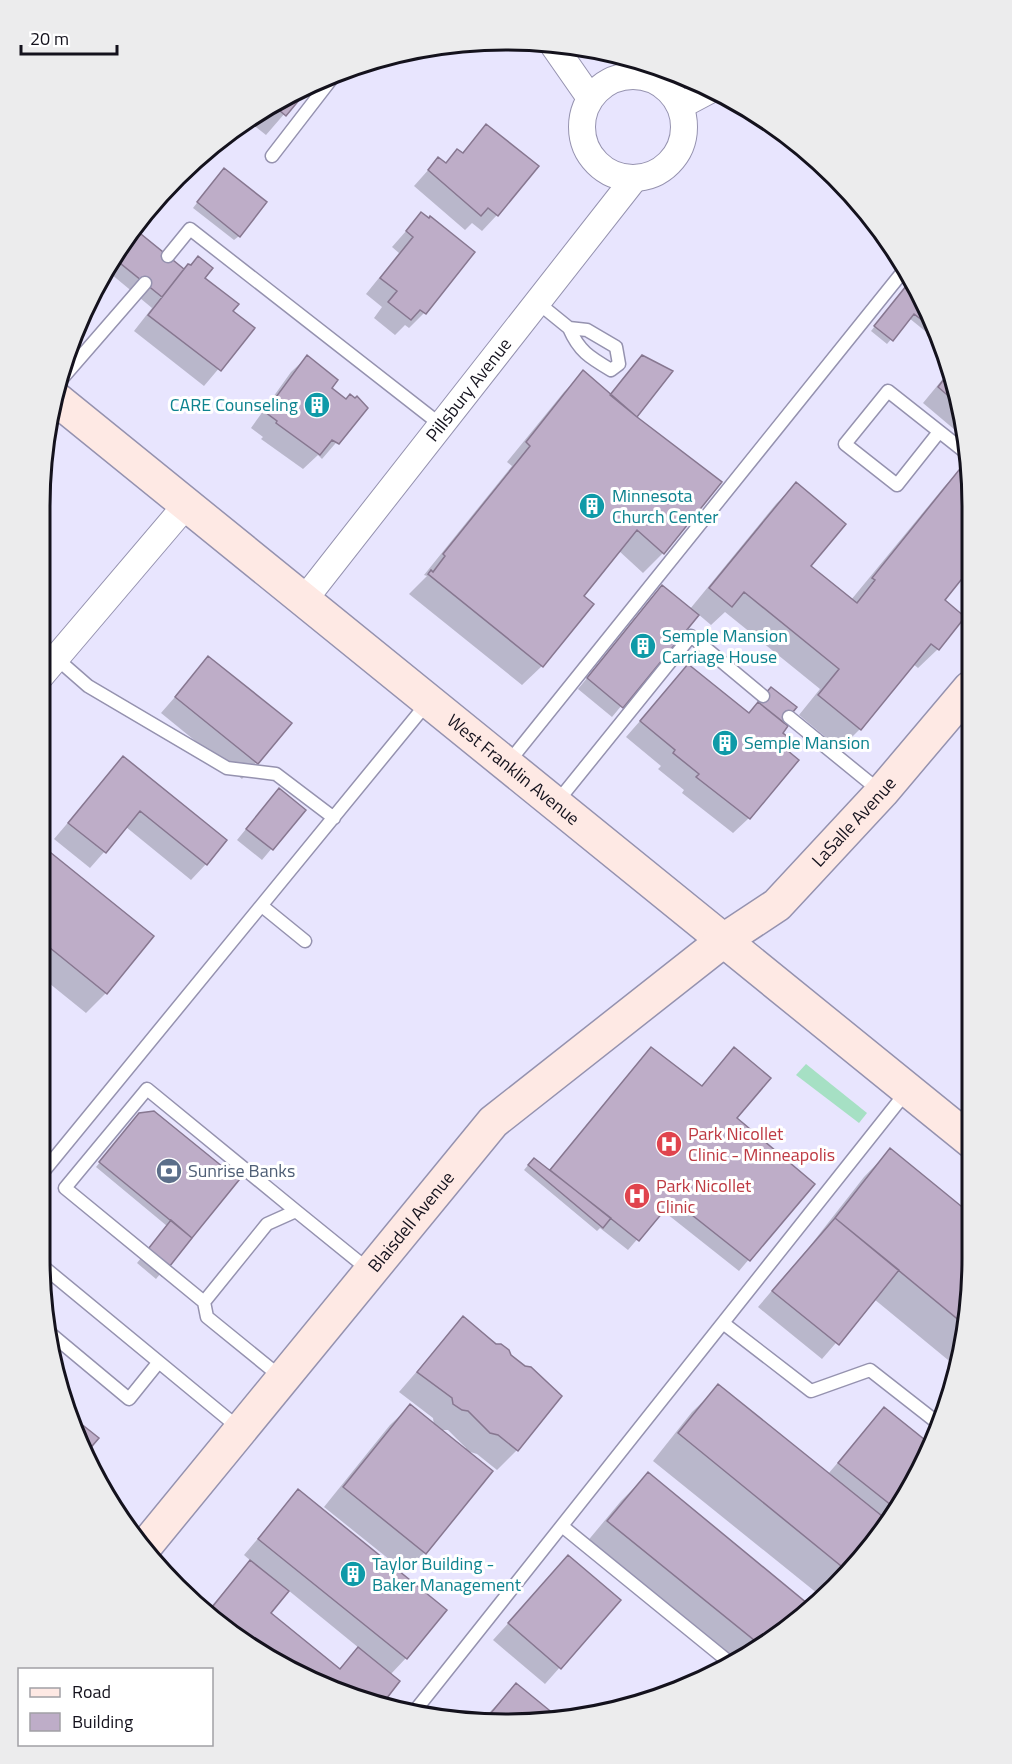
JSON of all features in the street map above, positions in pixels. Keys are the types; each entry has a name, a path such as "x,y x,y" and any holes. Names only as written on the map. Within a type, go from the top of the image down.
{"street":[{"path":"558,52 590,98"},
{"path":"627,75 644,76 659,82 681,106 684,122 683,139 677,154 667,166 651,175 634,179 616,176 600,168 589,154 582,138 581,120 590,98 597,89 612,79 627,75"},
{"path":"681,106 702,94"},
{"name":"Pillsbury Avenue","path":"304,600 634,179"},
{"name":"West Franklin Avenue","path":"61,403 908,1090 962,1130"},
{"path":"50,666 186,504"},
{"name":"LaSalle Avenue","path":"724,940 777,905 882,792 962,700"},
{"name":"Blaisdell Avenue","path":"149,1542 493,1122 724,940"}],"lane":[{"path":"272,156 325,87"},
{"path":"168,256 190,229 441,425"},
{"path":"507,764 899,275"},
{"path":"72,366 145,283"},
{"path":"537,302 569,328"},
{"path":"939,432 897,485 845,444 888,391 959,448"},
{"path":"555,804 691,636 763,696"},
{"path":"50,669 88,686 227,768 276,774 334,818"},
{"path":"50,1164 429,702"},
{"path":"789,717 882,792"},
{"path":"262,906 305,941"},
{"path":"283,1378 207,1317 204,1302 65,1188 147,1089 371,1272"},
{"path":"419,1706 908,1090"},
{"path":"204,1302 267,1224 296,1211"},
{"path":"50,1272 241,1430"},
{"path":"723,1323 810,1391 870,1370 933,1419"},
{"path":"57,1339 129,1399 158,1363"},
{"path":"562,1526 724,1658"}],"green space":[{"path":"806,1064 867,1113 859,1123 796,1075"}],"building":[{"path":"300,99 286,116 279,110"},
{"path":"486,124 539,166 498,216 488,208 481,216 428,170 438,157 446,163 457,149 463,153"},
{"path":"224,168 267,202 240,237 197,202"},
{"path":"421,212 429,218 430,216 475,252 426,314 420,310 411,320 388,302 397,291 380,278 413,237 406,231"},
{"path":"140,233 184,269 162,297 120,263"},
{"path":"198,256 213,268 205,278 239,304 233,311 255,328 221,371 148,315 188,264 191,265"},
{"path":"906,287 923,321 914,314 893,341 874,326"},
{"name":"CARE Counseling","path":"307,355 338,380 332,388 346,399 350,394 355,398 357,396 368,408 339,444 332,440 320,455 276,423 277,421 265,412"},
{"path":"642,355 673,371 637,417 610,395"},
{"name":"Minnesota Church Center","path":"583,370 637,417 722,482 664,554 637,530 584,596 594,604 543,667 428,574 431,570 433,572 445,556 443,554 530,446 526,442"},
{"path":"944,379 949,397 938,387"},
{"path":"961,467 962,579 945,600 962,614 962,621 939,650 931,644 861,730 818,695 839,669 744,592 732,607 709,588 796,482 846,524 811,566 857,603 875,580 872,578"},
{"name":"Semple Mansion Carriage House","path":"662,585 699,615 623,708 587,678"},
{"path":"208,656 292,723 258,764 175,697"},
{"name":"Semple Mansion","path":"688,664 749,713 758,702 788,726 783,733 789,738 782,746 799,760 750,819 696,777 699,774 673,753 675,750 640,721"},
{"path":"771,687 797,707 784,723 758,702"},
{"path":"123,756 227,840 207,865 140,811 106,853 68,823"},
{"path":"279,788 306,810 273,850 246,829"},
{"path":"50,852 154,936 107,994 50,948"},
{"name":"Park Nicollet Clinic - Minneapolis","path":"651,1047 702,1086 734,1047 771,1078 737,1118 815,1184 750,1261 673,1200 639,1241 550,1170"},
{"name":"Sunrise Banks","path":"154,1111 239,1180 192,1238 99,1162 139,1113"},
{"path":"890,1148 962,1207 962,1288 959,1320 835,1218"},
{"path":"534,1158 611,1218 603,1228 528,1165"},
{"path":"835,1218 899,1270 839,1345 772,1291"},
{"path":"171,1220 192,1238 162,1276 141,1258"},
{"path":"463,1316 496,1344 501,1344 509,1350 511,1355 525,1366 531,1367 562,1396 518,1451 498,1435 490,1433 468,1411 453,1404 452,1398 417,1372"},
{"path":"718,1384 883,1516 842,1567 678,1433"},
{"path":"410,1404 493,1471 426,1554 343,1487"},
{"path":"884,1407 925,1440 890,1505 838,1463"},
{"path":"81,1423 99,1438 91,1447"},
{"path":"648,1472 806,1602 755,1641 607,1521"},
{"name":"Taylor Building - Baker Management","path":"298,1489 447,1610 407,1659 258,1539"},
{"path":"568,1555 621,1600 561,1669 508,1623"},
{"path":"250,1560 289,1591 271,1613 340,1669 358,1647 400,1681 387,1699 331,1680 252,1638 212,1607"},
{"path":"516,1683 552,1712 536,1714 490,1714"}],"place":[{"name":"CARE Counseling","path":"317,405"},
{"name":"Minnesota Church Center","path":"592,506"},
{"name":"Semple Mansion Carriage House","path":"643,646"},
{"name":"Semple Mansion","path":"725,743"},
{"name":"Park Nicollet Clinic - Minneapolis","path":"669,1144"},
{"name":"Sunrise Banks","path":"169,1171"},
{"name":"Park Nicollet Clinic","path":"637,1196"},
{"name":"Taylor Building - Baker Management","path":"353,1574"}]}
